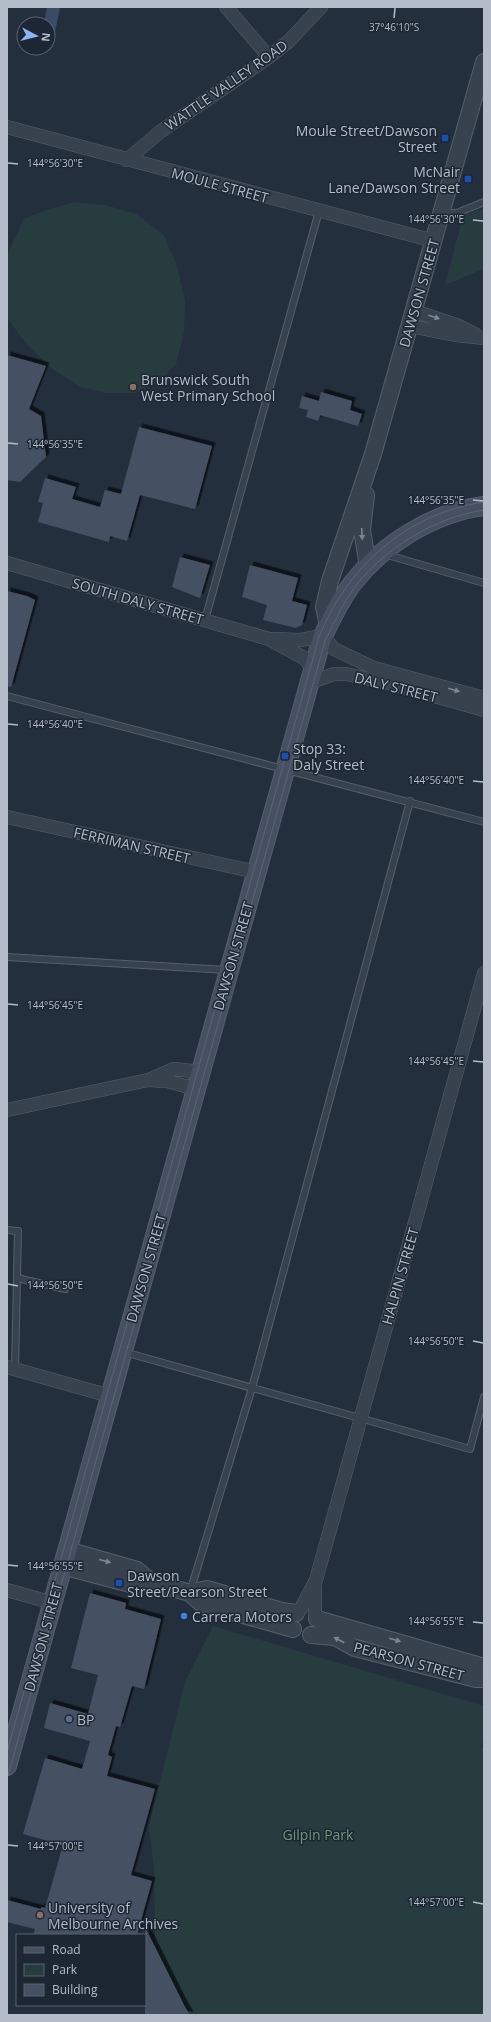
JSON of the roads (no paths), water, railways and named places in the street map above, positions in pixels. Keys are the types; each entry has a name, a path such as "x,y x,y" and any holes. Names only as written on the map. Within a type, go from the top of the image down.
{"main road":[{"path":"326,630 352,584 381,554 430,522 468,508 484,506"},
{"name":"DAWSON STREET","path":"7,1766 296,729 326,630"}],"street":[{"path":"226,7 269,57"},
{"name":"WATTLE VALLEY ROAD","path":"126,160 160,131 269,57 289,41 321,7"},
{"name":"DAWSON STREET","path":"326,630 324,607 330,581 373,454 484,62"},
{"name":"MOULE STREET","path":"7,127 434,241"},
{"path":"412,318 456,335 483,338"},
{"name":"DAWSON STREET","path":"368,566 362,530 373,454"},
{"name":"SOUTH DALY STREET","path":"7,563 269,639 304,658 311,676"},
{"name":"SOUTH DALY STREET","path":"269,639 300,640 326,630"},
{"name":"DALY STREET","path":"326,630 334,649 374,668 484,698"},
{"name":"DALY STREET","path":"311,676 346,674 392,684 484,710"},
{"name":"FERRIMAN STREET","path":"7,817 256,872"},
{"name":"HALPIN STREET","path":"307,1614 484,973"},
{"path":"7,1110 148,1080 174,1069 201,1072"},
{"path":"148,1080 167,1081 196,1089"},
{"path":"11,1368 110,1396"},
{"name":"PEARSON STREET","path":"65,1558 134,1585 151,1582 190,1593 207,1589 282,1611 307,1614 484,1667"},
{"path":"7,1590 53,1603"},
{"name":"PEARSON STREET","path":"190,1593 201,1604 265,1622 277,1623 293,1630"},
{"path":"307,1614 317,1628 311,1634 303,1636 293,1630 292,1621 307,1614"},
{"name":"PEARSON STREET","path":"311,1634 334,1637 355,1648 476,1679 484,1679"}],"lane":[{"path":"441,213 457,213 484,202"},
{"path":"205,620 319,211"},
{"path":"381,554 484,583"},
{"path":"7,696 410,801 484,822"},
{"path":"190,1593 252,1388 410,801"},
{"path":"7,957 229,970"},
{"path":"7,1230 18,1231 17,1278 11,1368"},
{"path":"17,1278 65,1289"},
{"path":"123,1351 470,1449 484,1397"}],"water":[{"path":"47,7 60,8 56,27 56,16 45,16"}],"tram line":[{"path":"7,1752 319,637 331,612 346,588 363,566 383,547 405,531 430,518 456,508 484,502"},
{"path":"7,1779 325,641 350,593 367,573 396,547 412,536 430,527 466,514 484,510"}],"place":[{"name":"Moule Street/Dawson Street","path":"445,138"},
{"name":"McNair Lane/Dawson Street","path":"468,179"},
{"name":"Brunswick South West Primary School","path":"133,387"},
{"name":"Stop 33: Daly Street","path":"285,756"},
{"name":"Dawson Street/Pearson Street","path":"119,1583"},
{"name":"Carrera Motors","path":"184,1616"},
{"name":"BP","path":"69,1719"},
{"name":"University of Melbourne Archives","path":"40,1915"}],"park label":[{"name":"Gilpin Park","path":"318,1834"}]}
